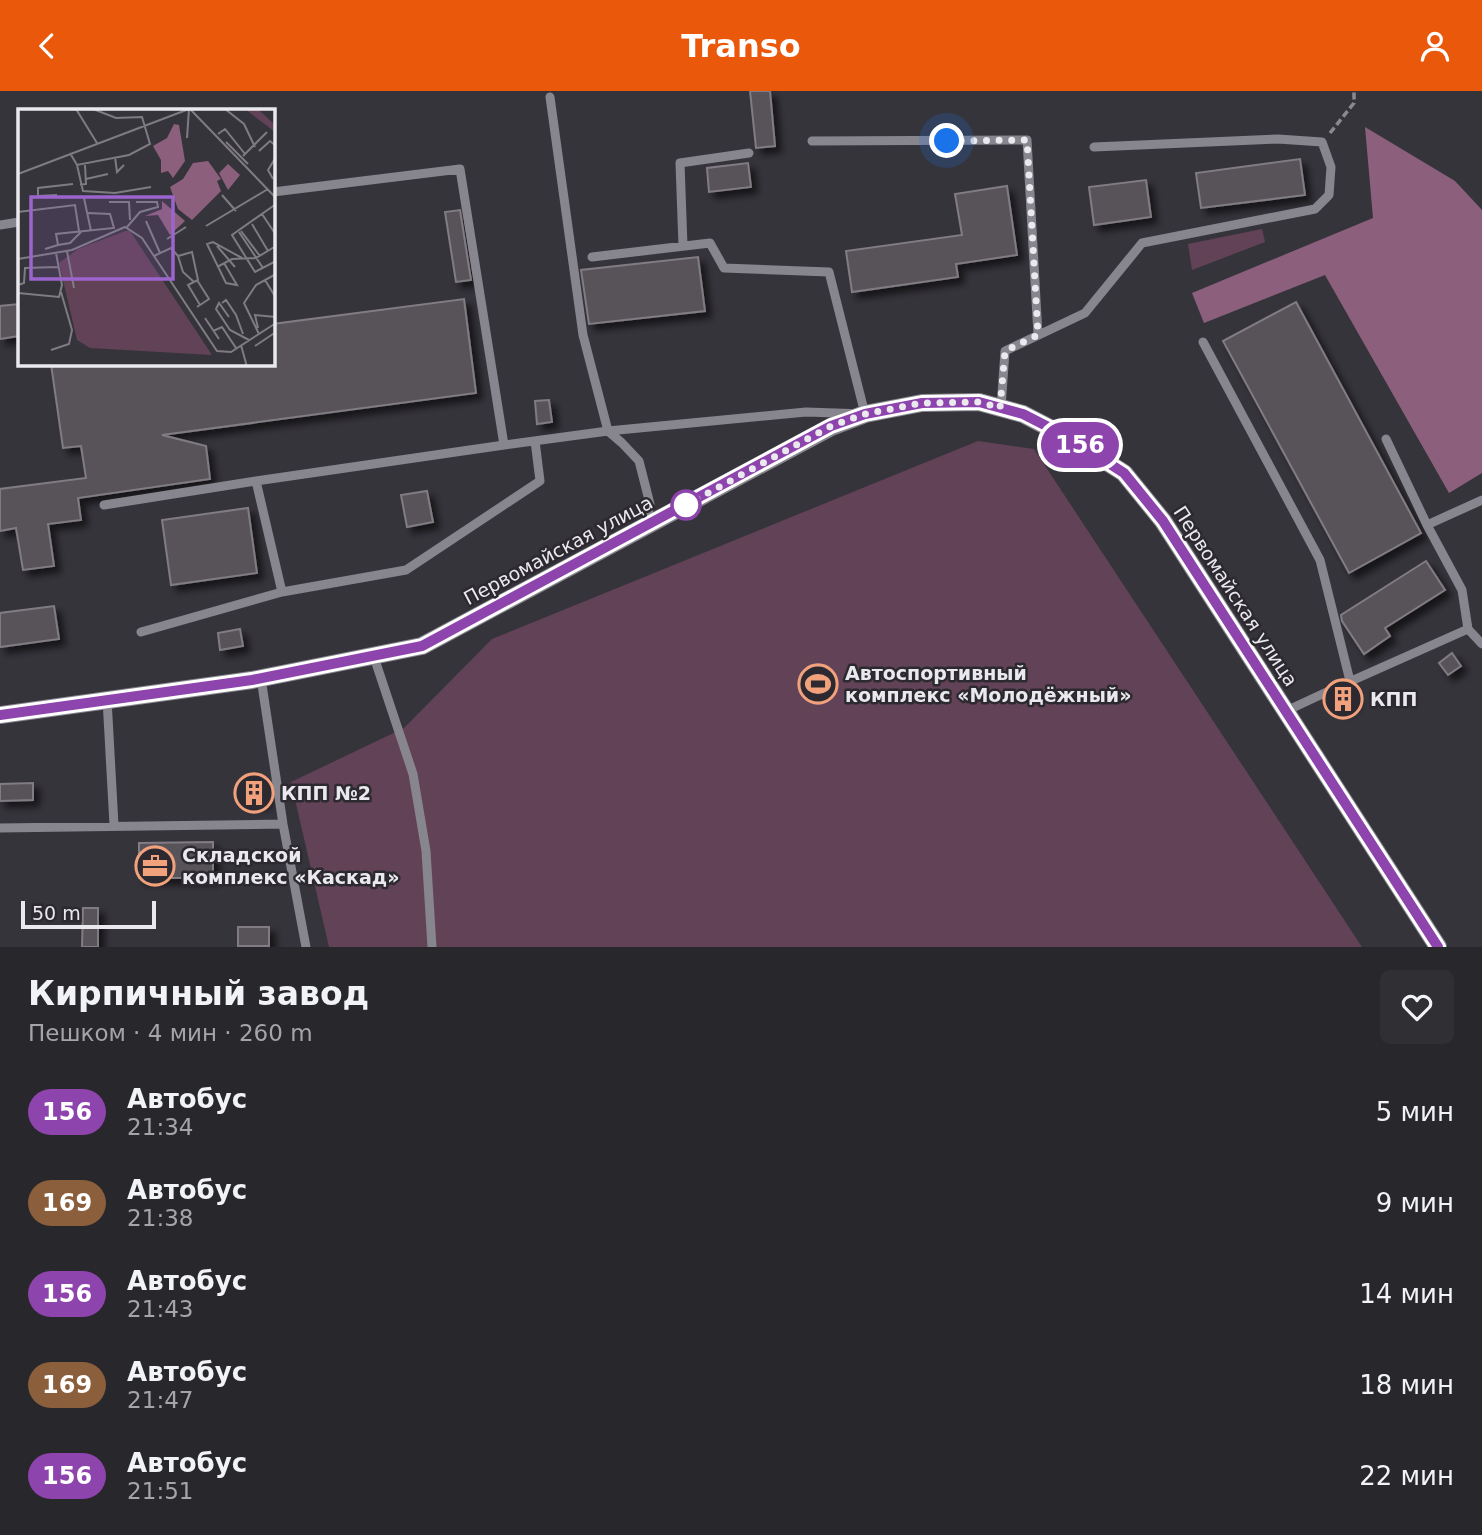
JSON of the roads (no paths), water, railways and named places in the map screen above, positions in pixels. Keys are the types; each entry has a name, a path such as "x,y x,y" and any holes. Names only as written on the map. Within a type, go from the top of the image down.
{"street":[{"name":"Первомайская улица","path":"0,715 261,678 422,646 831,426 865,414 922,403 979,402 1023,414 1068,437 1124,473 1163,521 1438,947"}],"lane":[{"path":"550,97 583,335 608,431 639,461 650,504 646,526"},
{"path":"1000,408 1005,351 1085,313 1142,243 1315,209 1329,195 1331,167 1322,142 1278,139 1094,147"},
{"path":"812,141 1027,140 1038,335"},
{"path":"683,246 680,163 749,153"},
{"path":"275,192 460,169 504,445"},
{"path":"0,225 18,222"},
{"path":"104,505 608,431 806,412 865,414 828,272 724,268 710,243 592,257"},
{"path":"1203,342 1320,560 1350,681"},
{"path":"1387,439 1427,525 1462,590 1468,629 1482,644"},
{"path":"141,632 282,592 406,570 540,481 535,441"},
{"path":"257,481 282,592"},
{"path":"1427,525 1482,500"},
{"path":"1286,711 1468,629"},
{"path":"374,657 413,774 426,851 432,947"},
{"path":"261,678 283,824 306,947"},
{"path":"107,699 114,825"},
{"path":"0,828 283,824"}],"place":[{"name":"Автоспортивный комплекс «Молодёжный»","path":"818,684"},
{"name":"КПП","path":"1343,699"},
{"name":"КПП №2","path":"254,793"},
{"name":"Складской комплекс «Каскад»","path":"155,866"}]}
